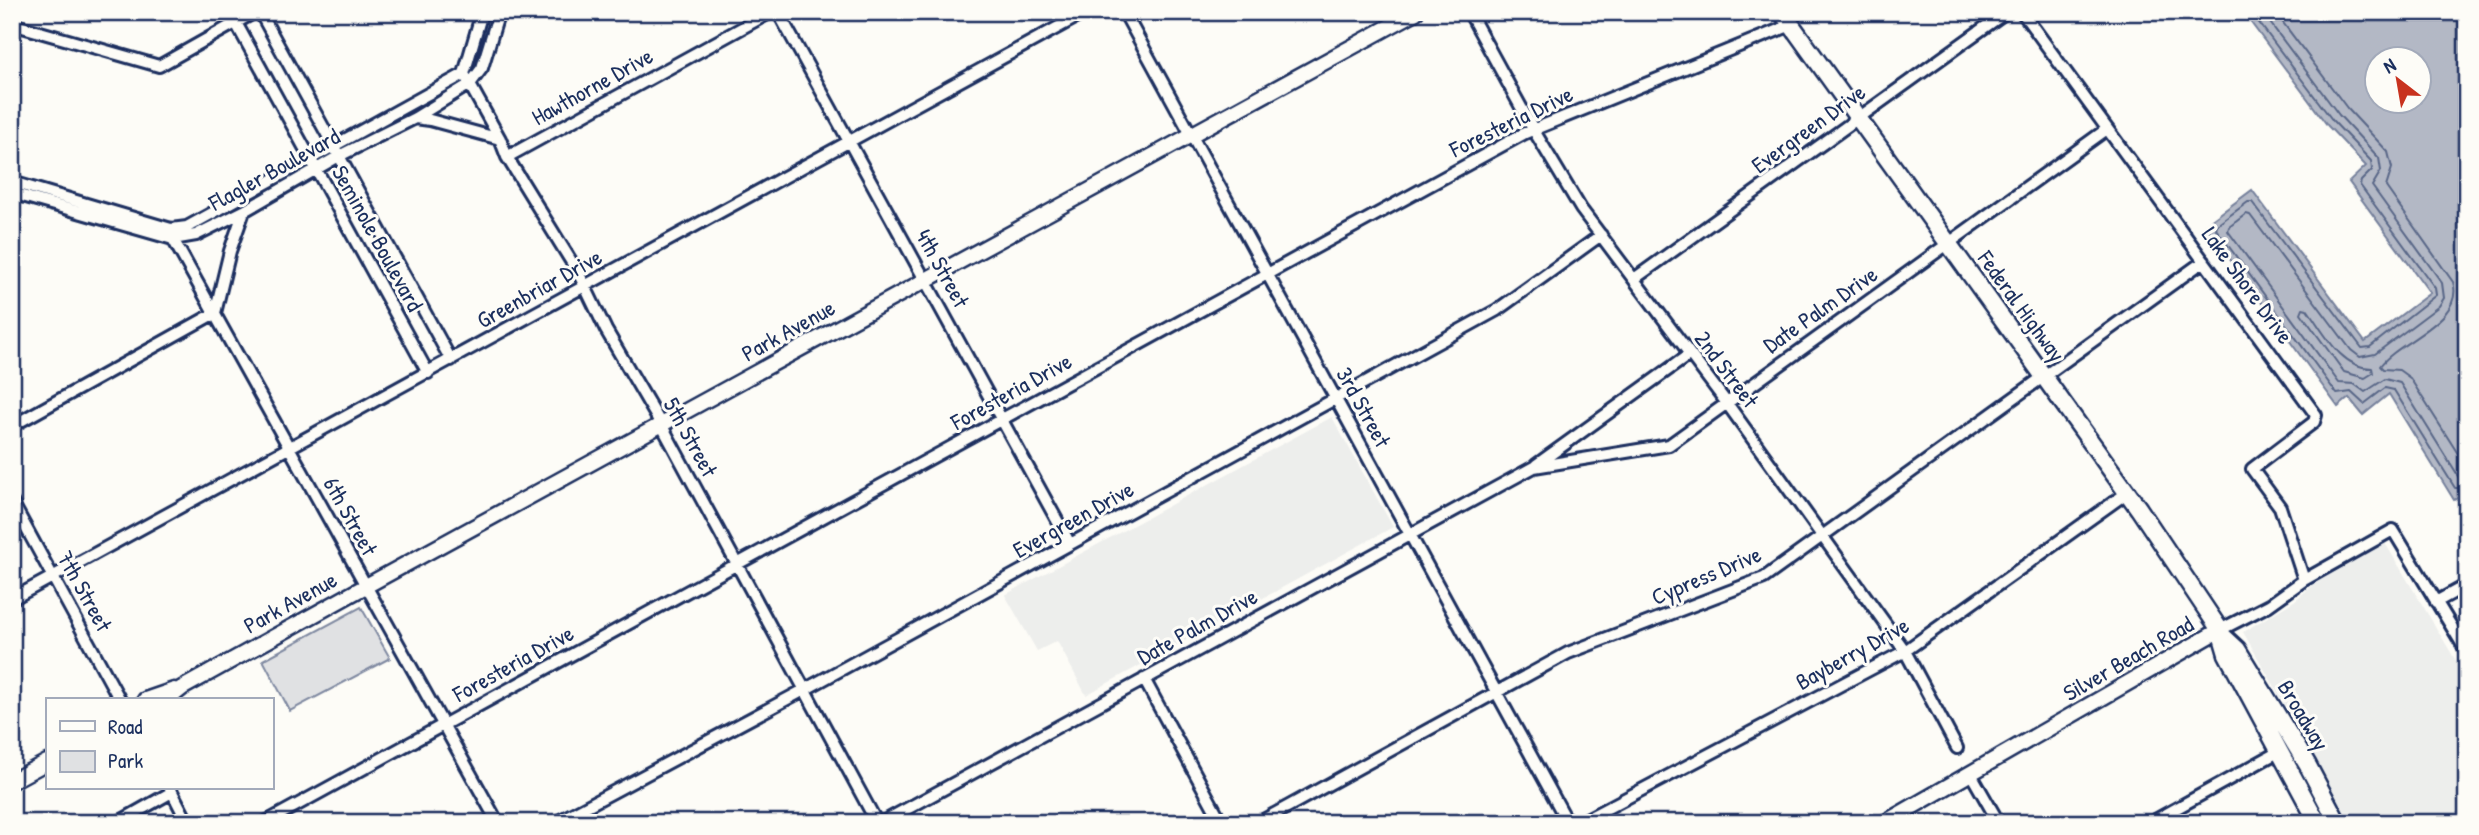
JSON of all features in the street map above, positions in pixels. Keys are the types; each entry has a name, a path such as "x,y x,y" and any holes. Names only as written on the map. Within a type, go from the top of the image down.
{"main road":[{"name":"Federal Highway","path":"1787,18 2128,492 2221,633"},
{"name":"Broadway","path":"2221,633 2227,654 2319,820"},
{"name":"Broadway","path":"2221,633 2237,649 2297,747 2338,823"}],"street":[{"name":"Seminole Boulevard","path":"230,12 428,373"},
{"name":"Seminole Boulevard","path":"258,12 451,360"},
{"path":"12,23 159,66 258,12"},
{"path":"467,79 482,12"},
{"name":"Flagler Boulevard","path":"336,152 415,118 482,68 499,12"},
{"name":"Hawthorne Drive","path":"507,157 771,12"},
{"name":"4th Street","path":"779,12 1070,544"},
{"name":"Greenbriar Drive","path":"12,600 1086,12"},
{"name":"3rd Street","path":"1124,12 1567,823"},
{"name":"Park Avenue","path":"170,698 182,688 366,586 1416,12"},
{"name":"2nd Street","path":"1469,12 1533,129 1581,209 1727,402 1905,651 1957,748"},
{"name":"Evergreen Drive","path":"1634,279 2006,12"},
{"name":"Lake Shore Drive","path":"2022,12 2316,415 2314,422 2252,469 2280,507 2304,580"},
{"name":"Foresteria Drive","path":"264,823 1533,129 1787,18"},
{"name":"Flagler Boulevard","path":"172,234 336,152 467,79"},
{"name":"5th Street","path":"467,79 507,157 579,274 606,330 662,426 879,823"},
{"path":"415,118 500,139"},
{"name":"Date Palm Drive","path":"1534,467 1669,445 2108,129"},
{"name":"Flagler Boulevard","path":"172,234 196,235 244,211 313,164"},
{"path":"12,182 172,234"},
{"path":"12,193 172,234"},
{"path":"12,426 215,313 230,251 244,211"},
{"name":"6th Street","path":"172,234 498,823"},
{"name":"Evergreen Drive","path":"555,823 804,690 1497,310 1601,236"},
{"name":"Cypress Drive","path":"1258,823 1568,653 1764,578 2204,261"},
{"name":"Date Palm Drive","path":"879,823 1534,467 1690,354"},
{"name":"Bayberry Drive","path":"1579,823 1905,651 2128,492"},
{"name":"7th Street","path":"12,502 119,698"},
{"name":"Silver Beach Road","path":"1884,823 2270,605 2304,580 2393,530 2437,602"},
{"path":"2467,585 2437,602 2467,652"},
{"path":"1144,679 1222,823"},
{"name":"Park Avenue","path":"151,698 182,688"},
{"path":"2150,823 2280,751"},
{"path":"12,781 46,763"},
{"path":"1971,775 1999,823"},
{"path":"117,823 171,790 188,823"}],"shaded area":[{"path":"1332,417 1393,527 1086,695 1057,641 1037,651 1005,595"},
{"path":"2385,543 2467,679 2467,823 2348,823 2322,770 2243,632 2294,601 2313,585"}],"green space":[{"path":"361,607 390,658 290,711 263,660"}],"water":[{"path":"2243,12 2467,12 2467,493 2454,500 2389,394 2363,415 2349,398 2338,407 2205,225 2252,190 2365,342 2430,293 2349,182 2366,166 2328,126"}]}
